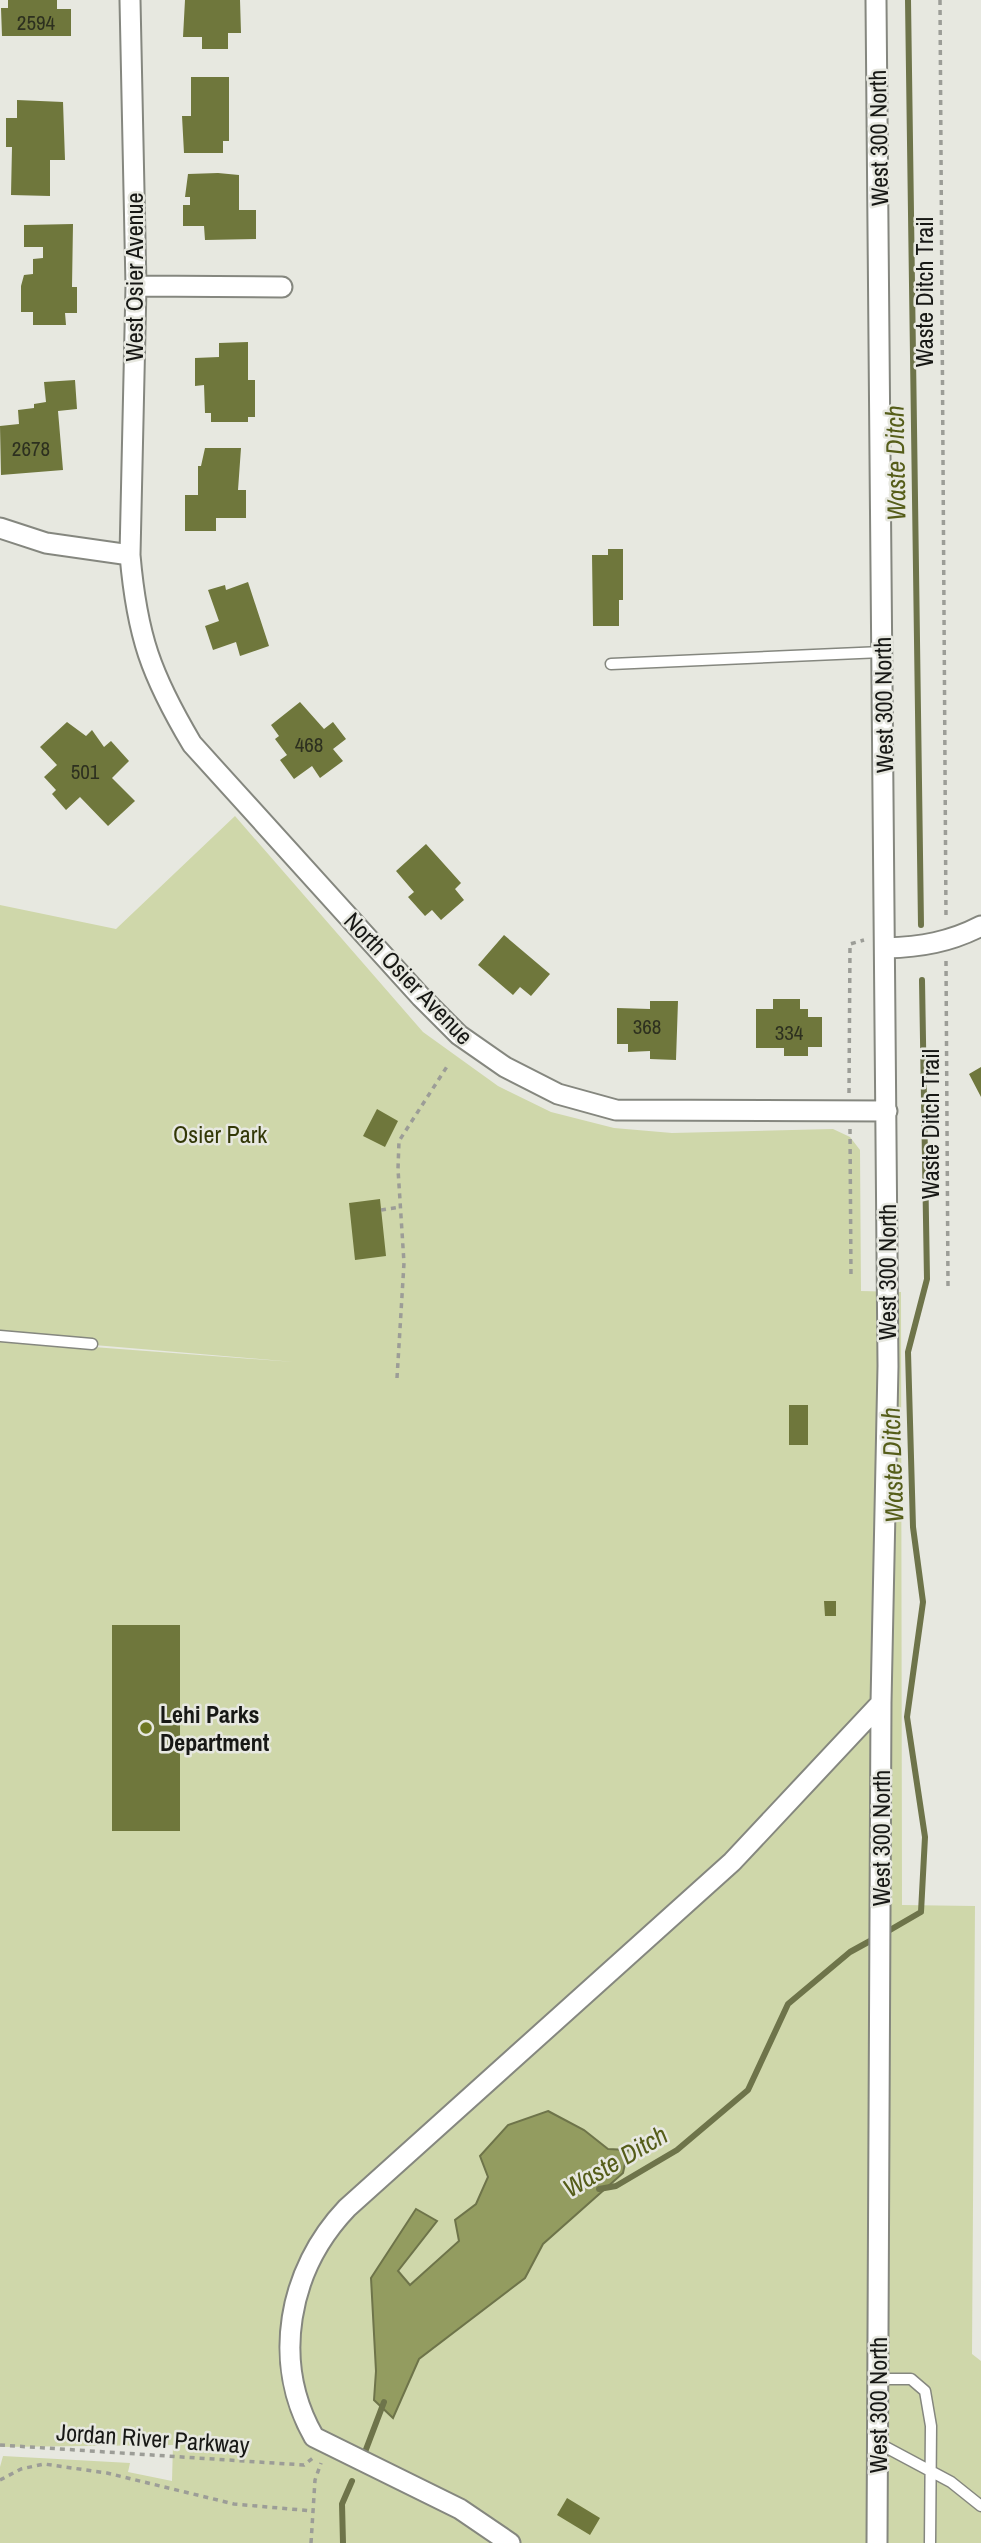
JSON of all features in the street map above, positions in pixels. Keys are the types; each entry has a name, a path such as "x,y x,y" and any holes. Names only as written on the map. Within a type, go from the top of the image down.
{"street":[{"name":"West Osier Avenue","path":"130,0 136,286 130,555"},
{"name":"West 300 North","path":"876,0 888,1366 881,1703 877,2543"},
{"path":"136,286 282,287"},
{"path":"0,528 46,543 130,555"},
{"name":"North Osier Avenue","path":"130,555 138,623 149,662 166,700 192,744 459,1035 505,1067 558,1094 616,1110 887,1111"},
{"path":"886,948 917,947 956,939 981,926"},
{"path":"510,2543 460,2509 314,2437 300,2414 292,2385 288,2353 290,2321 299,2288 313,2254 328,2229 347,2208 732,1862 881,1703"}],"lane":[{"path":"611,664 883,652"},
{"path":"0,1336 92,1344"},
{"path":"878,2379 911,2379 925,2391 931,2426 930,2543"},
{"path":"878,2443 931,2471 981,2506"}],"path":[{"name":"Waste Ditch Trail","path":"940,0 946,919"},
{"path":"849,1083 850,944"},
{"name":"Waste Ditch Trail","path":"946,962 948,1286"},
{"path":"397,1378 404,1263 399,1141 448,1065"},
{"path":"850,1137 851,1279"},
{"path":"381,1210 401,1207"},
{"name":"Jordan River Parkway","path":"0,2445 304,2465"},
{"path":"311,2543 316,2480 328,2445"},
{"path":"0,2480 21,2469 44,2464 107,2473 234,2504 313,2511"}],"green space":[{"name":"Osier Park","path":"235,816 423,1032 498,1086 551,1112 614,1128 672,1133 833,1129 850,1137 860,1150 861,1291 901,1292 902,1905 975,1906 972,2354 981,2361 981,2543 0,2543 0,2467 3,2456 130,2463 128,2472 172,2481 173,2445 0,2447 0,1340 294,1362 0,1337 0,905 116,929"}],"water":[{"path":"548,2111 584,2130 608,2149 628,2150 623,2173 543,2244 525,2278 419,2359 393,2418 374,2400 376,2371 371,2278 416,2209 437,2221 398,2271 410,2285 459,2241 455,2220 476,2204 488,2177 480,2156 508,2125"}],"building":[{"path":"8,0 57,0 57,9 71,9 71,36 2,36 1,8 8,8"},
{"path":"185,0 240,0 241,33 228,33 228,49 202,49 202,37 183,37"},
{"path":"191,77 229,77 229,141 223,141 223,153 184,153 182,116 191,116"},
{"path":"17,100 63,102 65,160 50,160 50,196 11,195 12,147 6,147 6,118 17,118"},
{"path":"188,174 239,175 239,210 256,210 256,239 205,240 204,226 183,226 183,205 190,205 190,197 185,197"},
{"path":"73,224 72,287 77,287 77,313 65,313 66,325 33,325 33,312 21,312 21,286 24,275 33,274 33,259 43,258 43,247 24,247 24,225"},
{"path":"248,342 248,380 255,380 255,417 248,417 248,422 211,422 211,413 205,413 204,385 195,386 195,358 219,357 219,343"},
{"path":"75,380 77,409 58,411 63,470 1,475 0,426 19,424 18,410 34,408 34,404 46,402 44,382"},
{"path":"205,448 241,448 238,490 246,490 246,518 216,518 216,531 185,531 185,495 198,495 198,466 201,466"},
{"path":"608,549 623,549 623,600 619,600 619,626 593,626 592,555 608,555"},
{"path":"248,582 269,646 240,656 236,642 213,650 205,626 219,621 208,590 225,585 226,590"},
{"path":"300,702 324,729 333,722 346,739 333,749 343,761 320,778 312,766 294,779 280,760 287,755 275,739 279,736 271,725"},
{"path":"67,722 86,736 92,730 104,747 111,741 129,761 112,778 135,801 108,826 80,797 66,810 52,794 56,790 44,777 57,765 40,747"},
{"path":"426,844 461,883 455,889 464,900 441,920 432,910 425,916 408,897 414,892 396,871"},
{"path":"504,935 550,974 531,996 520,987 513,995 478,965"},
{"path":"773,999 800,999 800,1009 808,1009 808,1017 822,1017 822,1047 808,1047 808,1056 784,1056 784,1048 756,1048 756,1009 773,1009"},
{"path":"650,1001 678,1001 676,1060 650,1059 650,1051 628,1052 628,1044 617,1044 617,1008 650,1009"},
{"path":"981,1067 981,1097 969,1074"},
{"path":"377,1109 398,1121 385,1147 363,1136"},
{"path":"380,1199 386,1256 355,1260 349,1203"},
{"path":"789,1405 808,1405 808,1445 789,1445"},
{"path":"824,1601 836,1601 836,1616 825,1616"},
{"name":"Lehi Parks Department","path":"112,1625 180,1625 180,1831 112,1831"},
{"path":"567,2498 600,2518 590,2535 557,2515"}],"waterway":[{"name":"Waste Ditch","path":"908,0 921,925"},
{"name":"Waste Ditch","path":"890,1930 921,1912 925,1837 907,1717 923,1602 913,1527 908,1352 927,1279 922,980"},
{"name":"Waste Ditch","path":"599,2189 616,2186 677,2150 748,2090 788,2004 850,1952 870,1941"},
{"name":"Waste Ditch","path":"365,2452 384,2402"},
{"name":"Waste Ditch","path":"343,2543 342,2504 352,2481"}],"place":[{"name":"Lehi Parks Department","path":"146,1728"}]}
